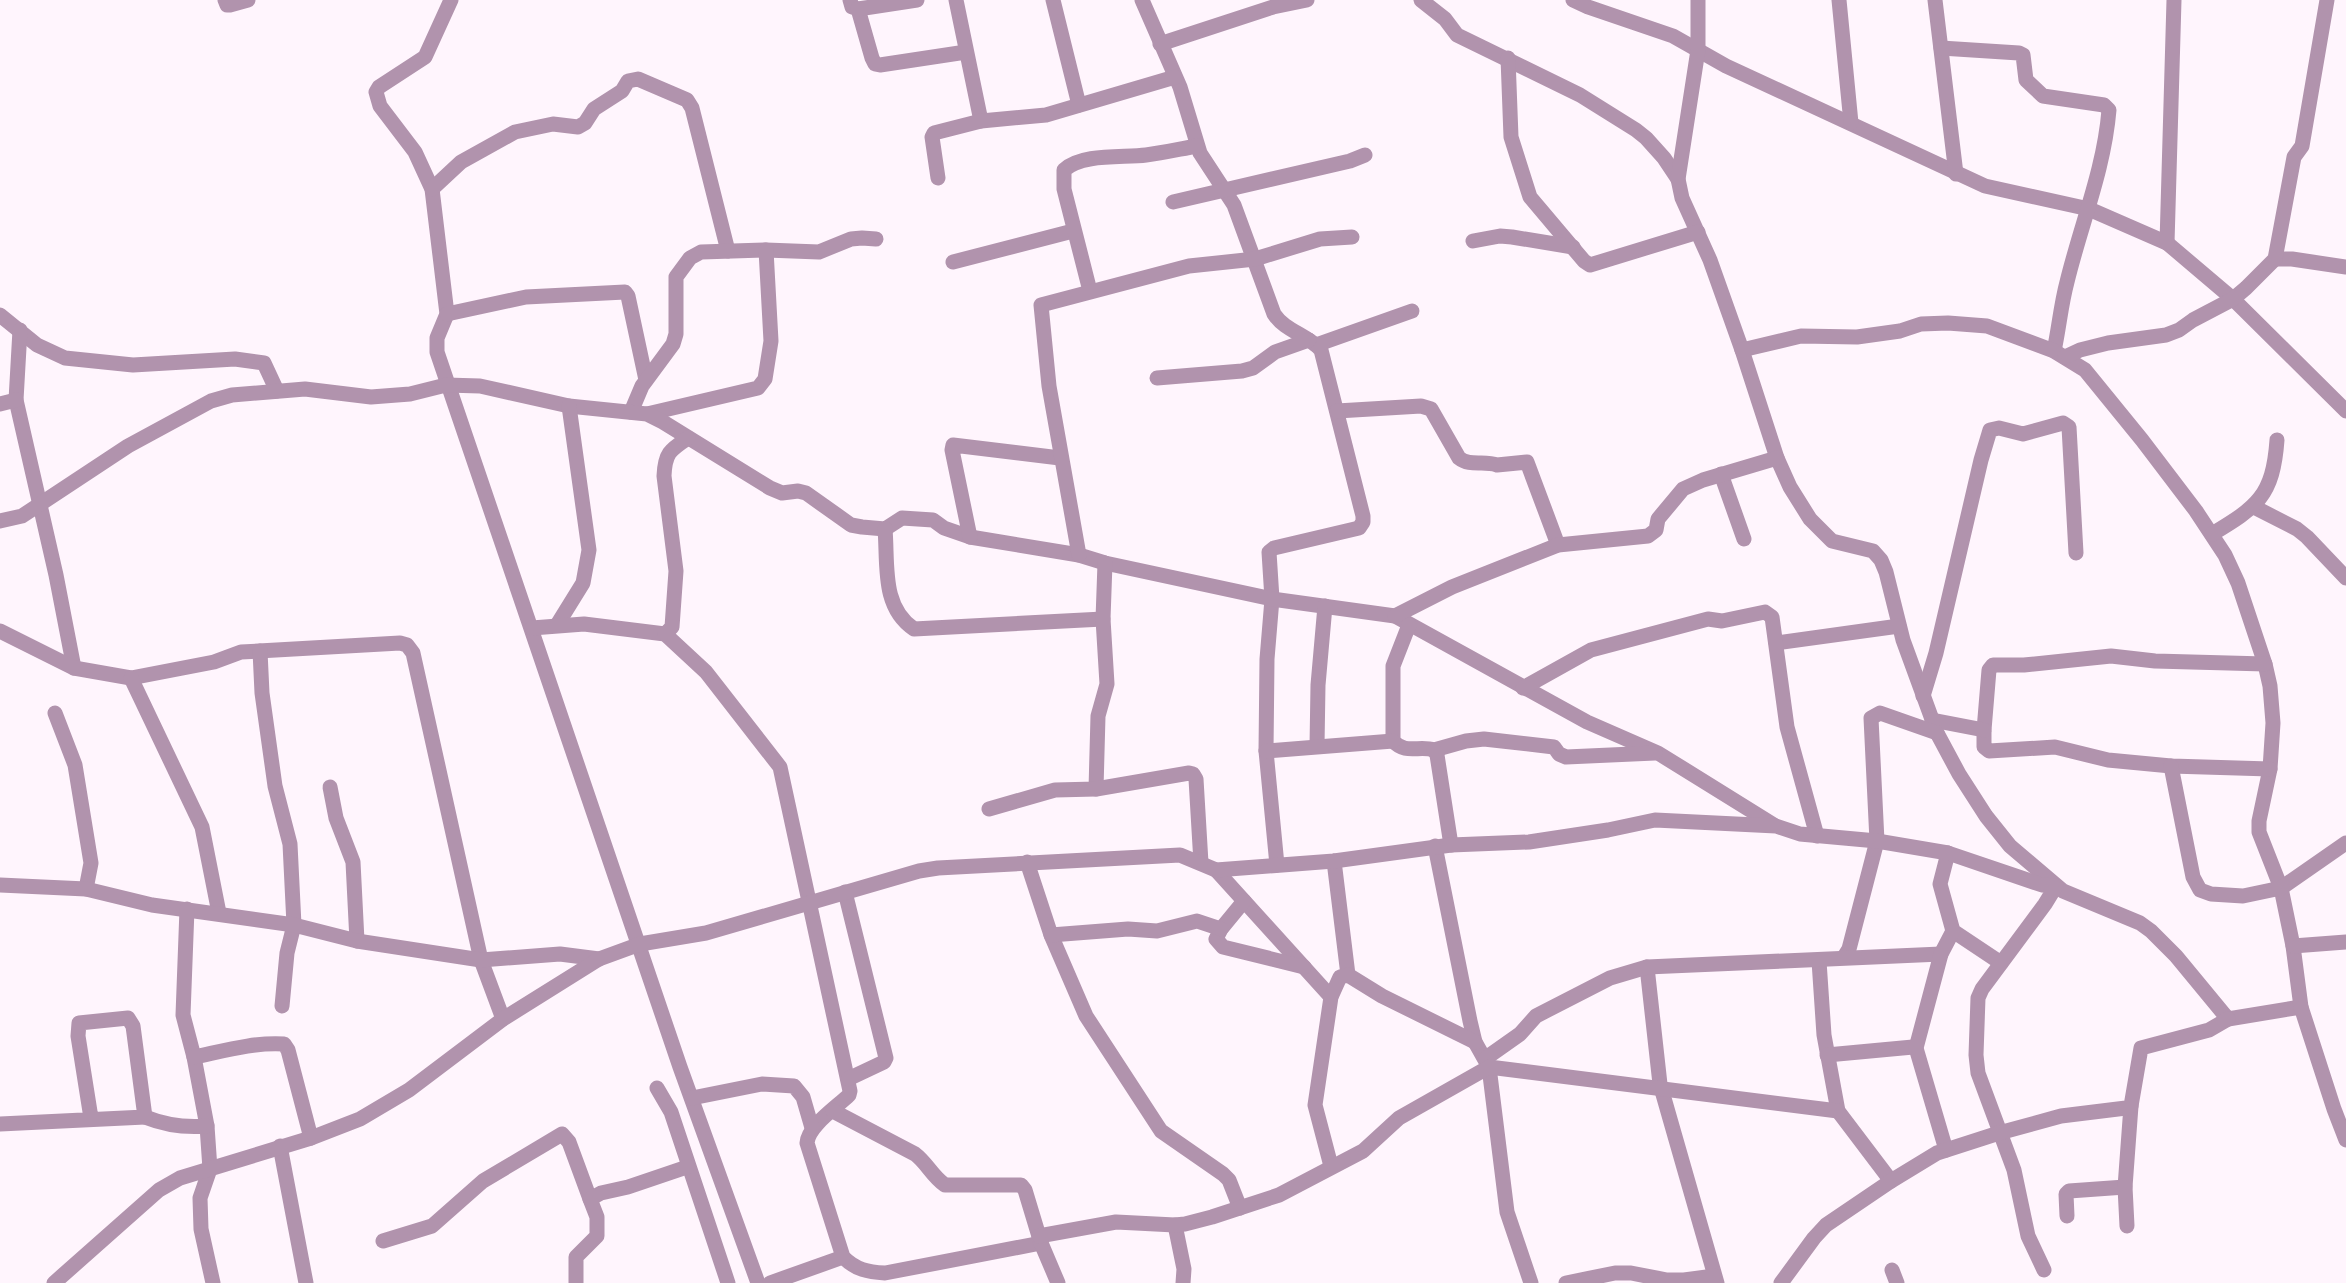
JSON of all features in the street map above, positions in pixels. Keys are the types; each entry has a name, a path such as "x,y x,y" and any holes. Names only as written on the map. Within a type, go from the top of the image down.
{"street":[{"path":"225,0 227,5 248,0"},
{"path":"451,0 425,57 379,87 376,92 380,106 415,152 432,189 447,314 437,338 437,352 446,385 758,1283"},
{"path":"917,0 854,5 875,64 966,52"},
{"path":"956,0 981,121"},
{"path":"1053,0 1079,105"},
{"path":"1142,0 1175,77 1197,146 1234,205 1270,306 1278,321 1313,342 1321,350 1363,516 1363,522 1359,528 1274,548 1269,552 1272,599 1267,659 1266,751 1277,865"},
{"path":"1160,44 1274,7 1307,0"},
{"path":"1421,0 1445,19 1457,35 1580,95 1636,130 1664,158 1678,179"},
{"path":"1573,0 1673,36 1745,75 1984,186 2089,209 2167,243 2233,299 2346,411"},
{"path":"1698,0 1698,50 1678,179 1682,198 1698,232 1742,350 1777,458 1790,487 1810,519 1832,541 1873,551 1881,560 1899,626 1934,727 1959,774 1986,816 2010,846 2069,896 2140,924 2151,931 2176,956 2228,1019"},
{"path":"1839,0 1851,123"},
{"path":"1935,0 1956,174"},
{"path":"2167,243 2174,0"},
{"path":"2060,354 2109,343 2166,335 2179,330 2233,299 2275,259 2294,157 2302,146 2327,0"},
{"path":"1941,48 2019,53 2023,55 2026,80 2043,96 2108,106 2106,136 2089,209 2067,281 2060,354"},
{"path":"1508,58 1511,137 1528,192 1584,261 1590,265 1698,232"},
{"path":"938,178 932,137 934,133 981,121 1046,115 1175,77"},
{"path":"432,189 461,162 515,132 553,124 578,127 585,123 594,109 622,91 628,81 638,79 687,100 692,108 728,251"},
{"path":"1090,291 1073,231 1064,189 1064,170 1068,166 1089,160 1144,156 1197,146"},
{"path":"1173,202 1350,161 1365,155"},
{"path":"953,262 1073,231"},
{"path":"1473,242 1500,236 1573,247"},
{"path":"1079,555 1049,386 1041,305 1189,266 1255,259 1320,239 1352,237"},
{"path":"646,380 673,344 676,334 676,278 690,258 701,252 766,250 819,252 851,239 876,239"},
{"path":"0,521 22,516 128,446 211,401 232,395 305,389 370,397 410,394 446,385 480,386 569,406 639,413 758,388 765,379 771,341 766,250"},
{"path":"2275,259 2292,259 2346,267"},
{"path":"447,314 526,297 625,292 628,296 646,380 639,413"},
{"path":"1157,378 1242,371 1253,368 1275,352 1412,311"},
{"path":"0,315 37,345 64,358 133,365 235,359 264,363 277,392"},
{"path":"1742,350 1801,336 1857,337 1900,331 1921,324 1948,322 1987,326 2060,354 2085,370 2101,388 2212,534 2238,583 2265,664 2270,686 2273,723 2270,769 2259,821 2259,832 2281,888 2301,1007 2346,1140"},
{"path":"20,330 16,400 74,668"},
{"path":"0,404 16,400"},
{"path":"557,625 583,583 589,550 569,406"},
{"path":"1337,411 1421,406 1431,409 1458,458 1465,463 1497,465 1527,462 1558,545"},
{"path":"639,413 688,438 770,488 782,493 802,491 852,525 885,529 902,518 933,520 944,528 970,537 1079,555 1105,563 1272,599 1395,616 1587,722 1658,753 1776,826"},
{"path":"1923,696 1936,653 1990,430 1999,428 2023,434 2062,423 2069,427 2076,553"},
{"path":"665,634 672,627 676,571 664,476 665,465 671,449 688,438"},
{"path":"2212,534 2254,507 2267,488 2276,460 2277,440"},
{"path":"970,537 952,450 953,445 1060,458"},
{"path":"1395,616 1452,587 1558,545 1648,536 1656,530 1658,519 1683,489 1722,474 1777,458"},
{"path":"1722,474 1744,538"},
{"path":"2254,507 2297,529 2346,578"},
{"path":"885,529 889,596 901,618 914,629 1103,618"},
{"path":"1096,789 1098,716 1107,684 1103,618 1105,563"},
{"path":"1317,746 1318,685 1325,606"},
{"path":"1523,688 1591,650 1708,619 1722,621 1765,612 1770,614 1776,643 1786,728 1817,836"},
{"path":"532,628 584,624 665,634 706,672 780,767 848,1079 849,1095 812,1128 807,1136 807,1143 843,1257 850,1265 866,1272 885,1273 1116,1222 1175,1225 1212,1217 1279,1195 1363,1150 1399,1118 1487,1063 1520,1034 1536,1016 1610,978 1647,967 1941,954"},
{"path":"1393,741 1393,666 1409,625"},
{"path":"1776,643 1899,626"},
{"path":"0,631 74,668 131,678 214,662 241,652 400,643 407,645 413,653 481,960 502,1018"},
{"path":"260,651 262,693 275,786 290,844 294,925 288,953 282,1006"},
{"path":"2265,664 2155,661 2111,656 1994,665 1989,670 1984,747 1989,751 2055,747 2108,759 2171,766 2270,769"},
{"path":"131,678 202,827 219,913"},
{"path":"55,713 75,765 90,863 86,889"},
{"path":"1844,957 1849,949 1877,841 1871,718 1880,713 1934,727 1984,730"},
{"path":"1266,751 1393,741 1405,750 1430,748 1434,750 1466,741 1484,739 1554,747 1559,754 1566,757 1658,753"},
{"path":"1434,750 1437,755 1451,845"},
{"path":"2171,766 2193,877 2200,890 2211,894 2243,896 2281,888 2346,843"},
{"path":"989,809 1055,790 1096,789 1193,774 1196,779 1201,863"},
{"path":"330,788 336,818 353,862 357,941"},
{"path":"1216,870 1334,861 1435,846 1529,842 1608,830 1649,820 1776,826 1817,836 1877,841 1948,853 2042,885 2056,886"},
{"path":"1435,846 1475,1042 1487,1063 1507,1212 1531,1283"},
{"path":"1948,853 1940,884 1953,931 2001,963"},
{"path":"54,1283 159,1190 180,1178 310,1138 360,1119 409,1090 502,1018 599,959 640,944 706,933 928,869 1180,855 1216,870 1331,997"},
{"path":"1334,861 1348,975"},
{"path":"1027,862 1051,935 1086,1016 1161,1131 1223,1174 1229,1180 1240,1208"},
{"path":"0,885 86,889 152,905 294,925 357,941 481,960 560,954 599,959"},
{"path":"2044,1270 2028,1236 2014,1170 1978,1073 1976,1055 1978,998 1982,989 2056,886"},
{"path":"845,892 886,1058 885,1062 848,1079"},
{"path":"1244,901 1221,929 1216,939 1223,946 1304,967"},
{"path":"187,909 183,1014 207,1126 210,1169 200,1198 201,1229 213,1283"},
{"path":"1051,935 1128,929 1157,931 1197,921 1221,929"},
{"path":"1946,1150 1916,1048 1941,954 1953,931"},
{"path":"2292,946 2346,942"},
{"path":"1819,961 1821,1015 1838,1111 1890,1181"},
{"path":"1566,1283 1615,1273 1631,1273 1667,1280 1716,1279 1660,1084 1647,967"},
{"path":"1331,1166 1315,1105 1331,997 1340,977 1348,975 1382,996 1475,1042"},
{"path":"2127,1227 2125,1187 2131,1106 2141,1048 2209,1030 2228,1019 2301,1007"},
{"path":"92,1118 78,1036 79,1023 128,1018 133,1026 145,1117"},
{"path":"194,1057 272,1043 284,1044 288,1050 310,1138"},
{"path":"1827,1055 1916,1048"},
{"path":"1487,1063 1663,1088 1666,1091 1838,1111"},
{"path":"692,1098 762,1084 794,1086 803,1097 812,1128"},
{"path":"657,1088 671,1112 687,1167 728,1283"},
{"path":"1781,1283 1826,1225 1890,1181 1946,1150 2061,1116 2131,1106"},
{"path":"833,1111 915,1154 925,1161 938,1180 945,1185 1021,1185 1025,1190 1040,1239 1058,1283"},
{"path":"0,1124 145,1117 160,1123 190,1127 207,1126"},
{"path":"384,1241 432,1226 483,1181 562,1134 574,1153 597,1217 597,1236 576,1257 576,1283"},
{"path":"280,1146 306,1283"},
{"path":"590,1200 601,1193 628,1187 687,1167"},
{"path":"2067,1216 2066,1194 2068,1191 2125,1187"},
{"path":"1175,1225 1184,1269 1184,1283"},
{"path":"770,1283 843,1257"}]}
